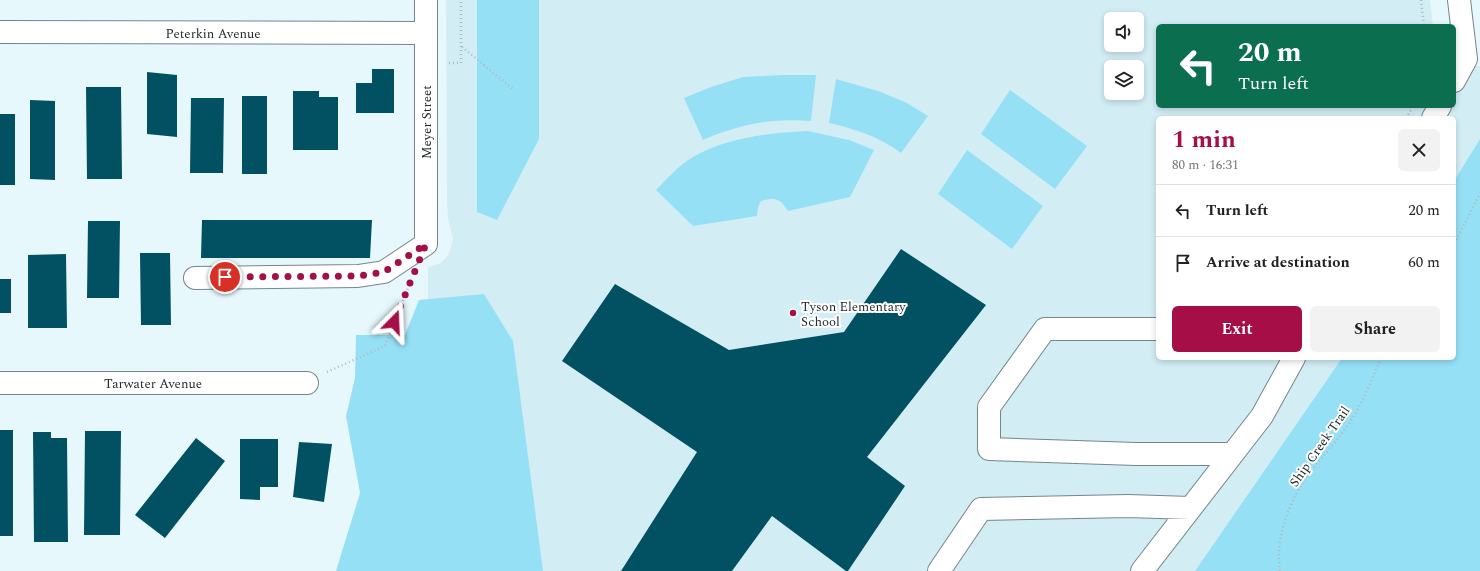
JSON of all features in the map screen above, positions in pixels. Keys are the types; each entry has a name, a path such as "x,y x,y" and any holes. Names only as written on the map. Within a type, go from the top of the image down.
{"street":[{"name":"Meyer Street","path":"195,278 358,276 384,272 426,244 426,0"},
{"path":"1456,77 1466,59 1459,0"},
{"name":"Peterkin Avenue","path":"0,32 426,33"},
{"path":"1156,329 1045,329 989,407 989,449 1136,454 1232,454"},
{"path":"1142,571 1262,416 1293,360"},
{"name":"Tarwater Avenue","path":"0,383 307,383"},
{"path":"939,571 981,509 1128,506 1190,508"}],"path":[{"path":"461,0 461,63"},
{"path":"1421,0 1424,24"},
{"path":"462,47 513,90"},
{"path":"1456,240 1480,193"},
{"path":"307,383 330,370 385,346 411,279"},
{"name":"Ship Creek Trail","path":"1280,571 1278,553 1289,509 1306,479 1352,419 1361,403 1380,360"}],"shaded area":[{"name":"Tyson Elementary School","path":"446,0 1430,0 1433,24 1156,24 1156,108 1456,108 1456,62 1473,66 1480,66 1480,139 1456,178 1456,116 1156,116 1156,360 1341,360 1195,571 427,571 428,267 439,264 446,258 453,239 448,218 447,202"},
{"path":"477,0 539,0 539,139 497,220 477,212"},
{"path":"816,75 811,121 782,120 756,123 717,134 703,140 684,98 711,87 743,77"},
{"path":"836,79 878,91 907,103 928,116 901,153 885,142 867,134 829,123"},
{"path":"1010,90 1087,146 1055,189 981,134"},
{"path":"808,131 849,140 874,150 850,197 788,211 780,201 774,199 766,200 761,201 758,207 757,216 693,226 656,190 673,172 688,160 706,150 749,137"},
{"path":"1480,139 1480,571 1195,571 1341,360 1456,360 1456,178"},
{"path":"967,150 1043,206 1012,249 938,194"},
{"path":"484,294 513,341 543,571 336,571 360,493 346,416 355,378 356,335 405,335 419,300"}],"building":[{"path":"372,69 394,69 394,113 356,113 356,83 372,83"},
{"path":"147,72 177,75 177,137 147,134"},
{"path":"86,87 121,87 122,179 87,179"},
{"path":"293,91 319,91 319,97 338,97 338,150 293,150"},
{"path":"242,96 267,96 267,174 242,174"},
{"path":"191,98 224,98 223,173 190,173"},
{"path":"30,100 55,101 55,180 30,179"},
{"path":"0,114 15,114 15,185 0,185"},
{"path":"202,220 372,220 370,258 201,258"},
{"path":"88,221 120,221 119,298 87,298"},
{"path":"901,249 986,305 867,457 905,486 848,571 772,516 732,571 621,571 697,452 562,361 615,284 729,350 844,332"},
{"path":"140,253 170,253 171,325 141,325"},
{"path":"66,254 67,328 28,328 28,255"},
{"path":"0,279 11,279 11,313 0,313"},
{"path":"0,430 13,430 13,536 0,536"},
{"path":"85,431 121,431 120,535 84,535"},
{"path":"33,432 51,432 51,438 67,438 68,542 34,542"},
{"path":"196,438 225,461 165,538 135,515"},
{"path":"240,439 278,439 278,487 260,487 260,500 240,499"},
{"path":"299,442 332,444 324,502 293,497"}],"place":[{"name":"Tyson Elementary School","path":"793,313"}],"route":[{"path":"225,277 358,276 384,272 426,244 394,322"}]}
